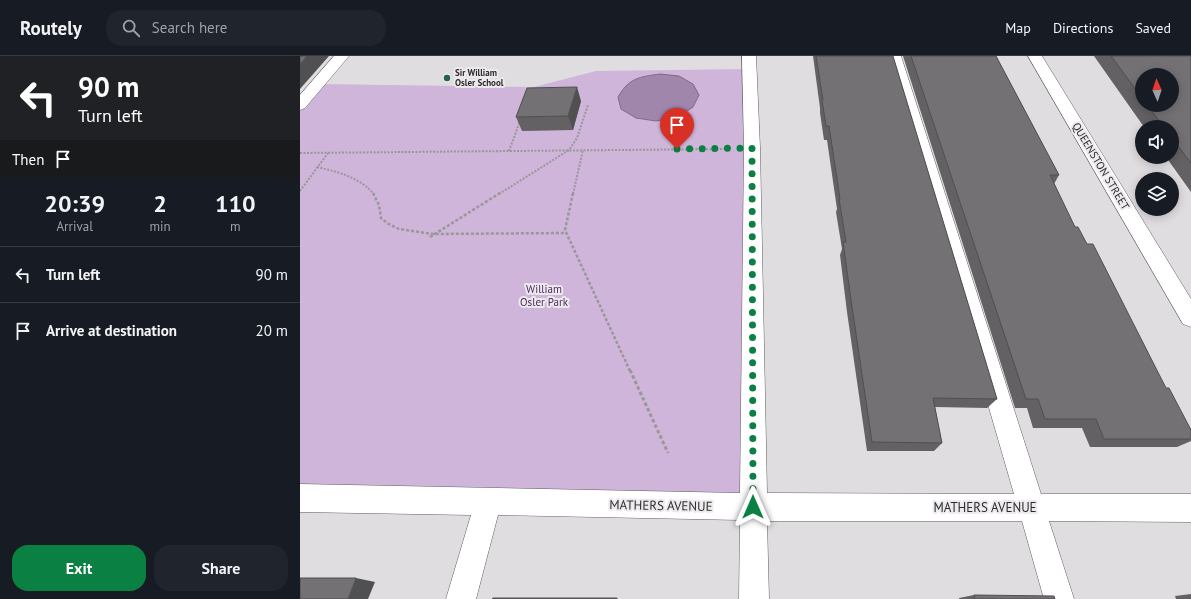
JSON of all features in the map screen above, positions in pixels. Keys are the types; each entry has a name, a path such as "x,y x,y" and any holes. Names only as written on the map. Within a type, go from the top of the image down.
{"street":[{"path":"300,105 342,56"},
{"path":"750,56 752,148 754,599"},
{"path":"894,56 1059,599"},
{"name":"QUEENSTON STREET","path":"1035,56 1191,318"},
{"name":"MATHERS AVENUE","path":"300,498 753,507 1191,508"},
{"path":"461,599 488,502"}],"path":[{"path":"430,237 569,150 577,138 588,104"},
{"path":"509,151 521,117"},
{"path":"300,153 752,148"},
{"path":"583,150 565,230 668,453"},
{"path":"300,191 328,152"},
{"path":"317,167 345,174 360,181 376,194 381,207 381,218 388,225 403,230 422,231 433,234 567,233"}],"green space":[{"name":"William Osler Park","path":"749,69 753,507 300,498 300,105 318,84 534,87 596,71"}],"shaded area":[{"path":"660,74 679,76 693,84 699,95 693,107 678,117 656,121 636,118 621,109 618,97 626,86 640,78"}],"building":[{"path":"300,56 307,56 300,64"},
{"path":"816,56 893,56 997,399 933,398 942,443 872,442 843,242 846,242 840,199 829,126 826,126"},
{"path":"911,56 996,56 1059,175 1050,175 1075,227 1078,227 1087,244 1093,244 1166,388 1169,388 1191,430 1191,439 1104,439 1096,419 1045,419 1038,399 1026,399"},
{"path":"1111,56 1191,56 1191,163 1179,147 1179,120 1159,120 1152,112 1179,112 1179,68 1135,68 1135,89"},
{"path":"577,87 568,116 516,117 527,88"},
{"path":"300,578 356,578 348,599 300,599"},
{"path":"974,595 1054,596 1055,599 975,599"},
{"path":"617,598 617,599 492,599"}],"place":[{"name":"Sir William Osler School","path":"447,78"}],"route":[{"path":"677,149 752,148 753,507"}]}
